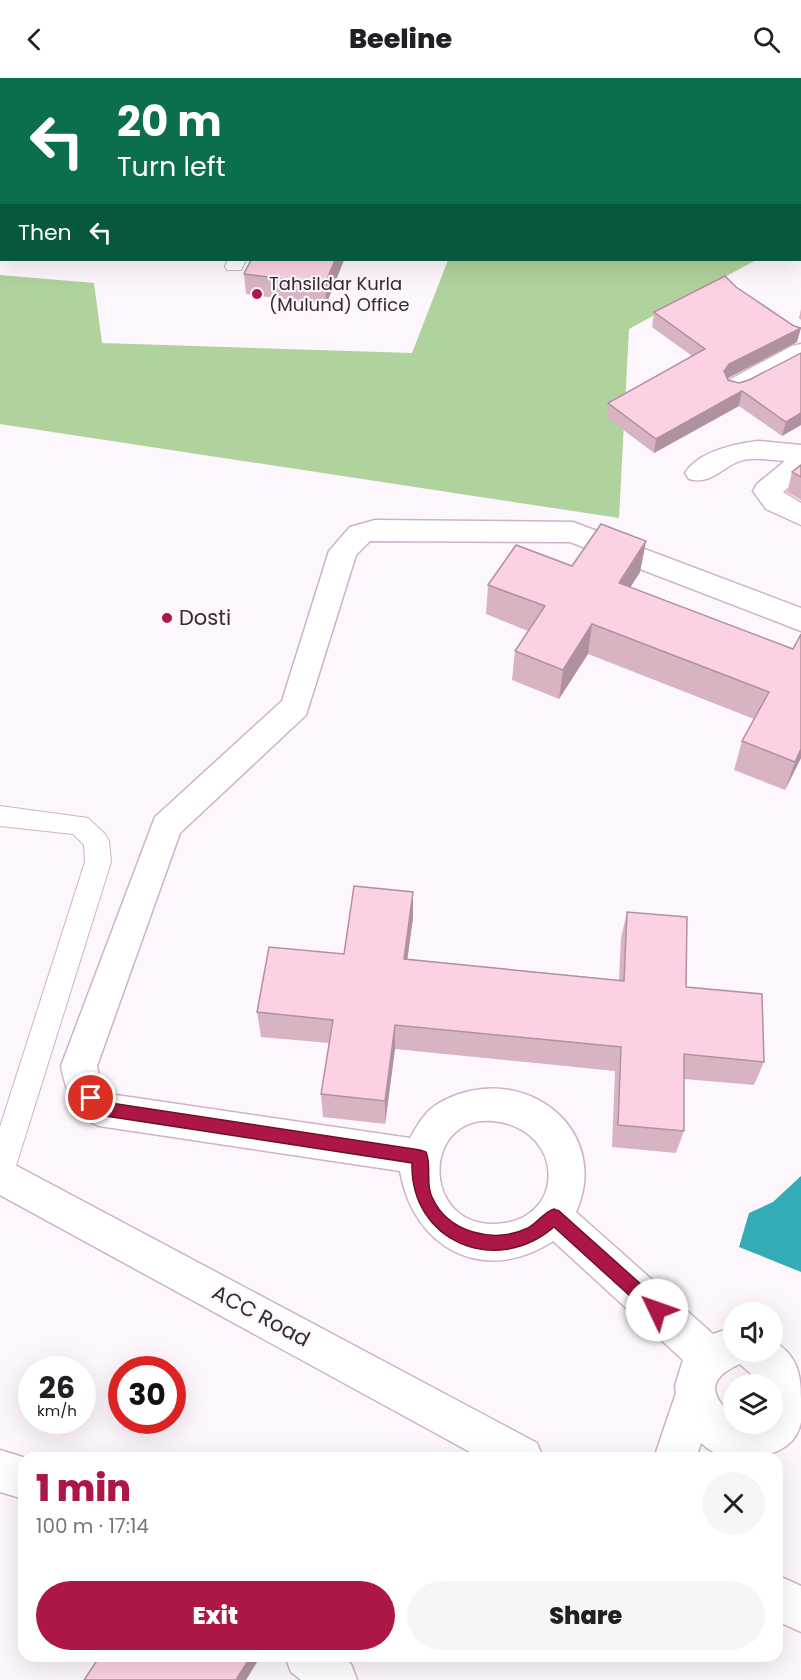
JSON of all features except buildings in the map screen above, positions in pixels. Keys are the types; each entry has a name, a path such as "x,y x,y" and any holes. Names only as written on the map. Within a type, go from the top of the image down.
{"street":[{"path":"736,387 801,352"},
{"path":"699,473 732,453 758,450 801,454"},
{"path":"801,462 767,491 776,502 801,515"},
{"path":"420,1157 99,1108 83,1088 79,1066 166,826 295,707 343,551 360,534 375,530 573,532 801,620"},
{"path":"486,1104 509,1106 531,1114 556,1138 562,1149 568,1172 565,1196 554,1217 535,1233 510,1242 485,1244 460,1236 439,1220 425,1201 420,1179 420,1157 429,1137 444,1120 464,1109 486,1104"},
{"name":"ACC Road","path":"0,1174 511,1452"},
{"path":"554,1217 721,1352 700,1368 694,1381 695,1396 700,1412 709,1424 723,1434 738,1440 754,1440 758,1447 778,1425 794,1398 775,1367 768,1362"},
{"path":"677,1452 695,1396"},
{"path":"0,1471 18,1476"},
{"path":"783,1600 801,1610"},
{"path":"314,1662 335,1680"}],"lane":[{"path":"0,816 79,825 96,841 98,862 0,1174"}],"green space":[{"path":"448,261 754,261 629,329 619,518 0,424 0,275 94,283 102,343 412,353"}],"water":[{"path":"801,1176 801,1272 739,1247 749,1213 773,1202"}],"place":[{"name":"Tahsildar Kurla (Mulund) Office","path":"257,294"},
{"name":"Dosti","path":"167,618"}],"route":[{"path":"91,1098 99,1108 420,1157 420,1179 425,1201 439,1220 460,1236 485,1244 510,1242 535,1233 554,1217 657,1310"}]}
